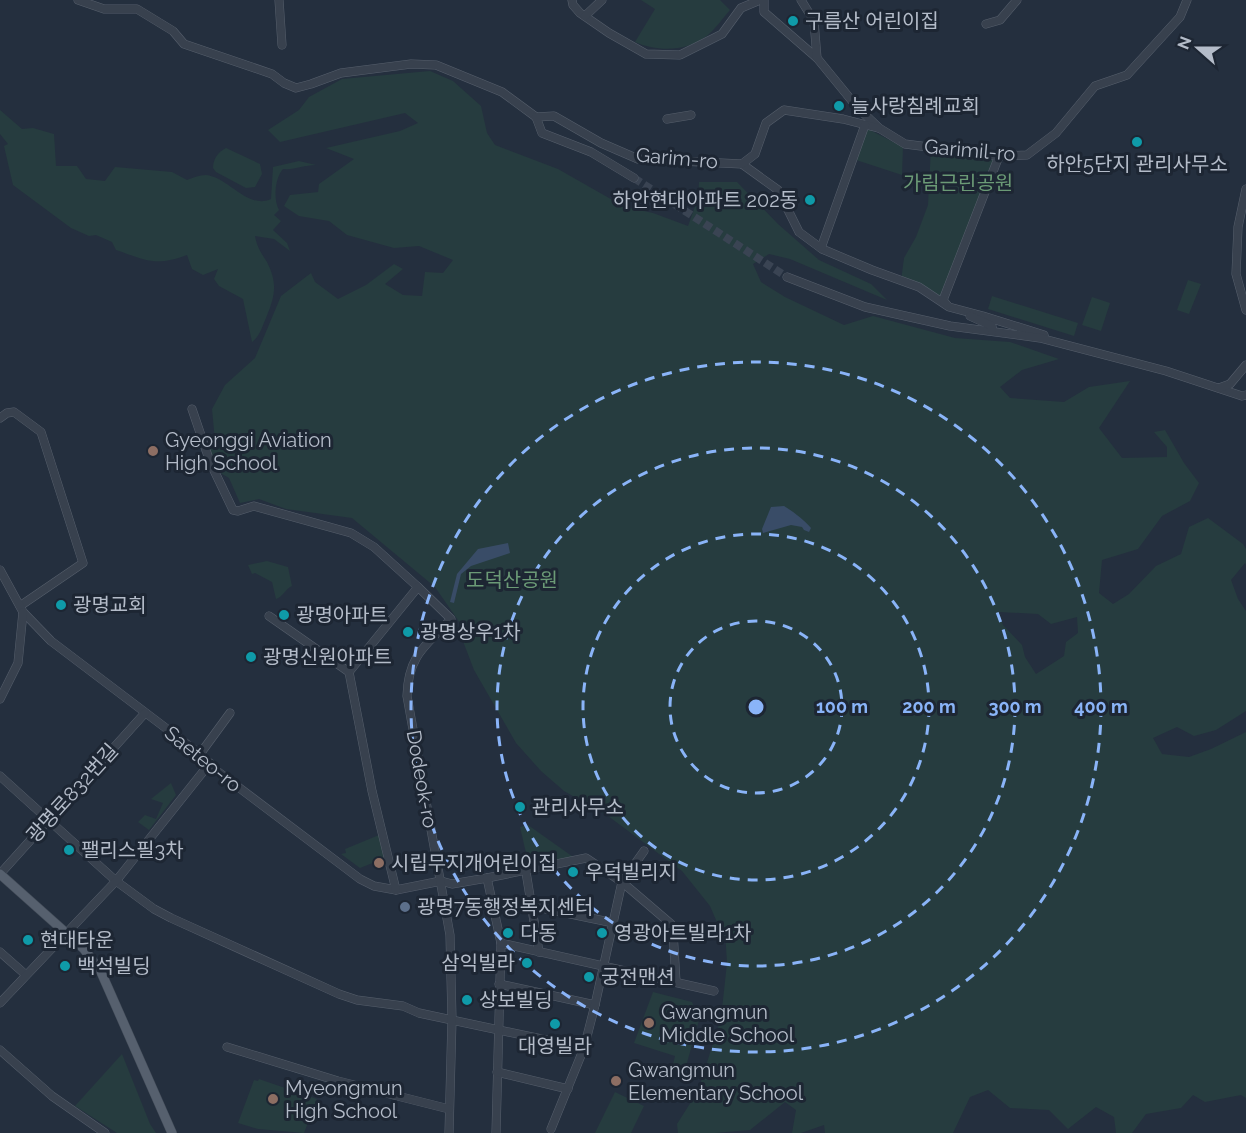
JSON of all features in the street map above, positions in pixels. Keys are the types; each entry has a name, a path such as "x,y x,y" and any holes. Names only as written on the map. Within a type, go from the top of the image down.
{"main road":[{"path":"0,874 66,932 93,960 108,983 172,1133"}],"street":[{"path":"78,0 104,9 137,9 173,31 184,44 272,74 284,83 296,87 341,73 411,64 436,65 502,92 536,117"},
{"path":"279,0 282,45"},
{"path":"572,0 573,5 585,16 646,54 680,55 722,34 741,8 762,0"},
{"path":"585,16 602,0"},
{"name":"Garimil-ro","path":"762,0 764,12 817,58 857,106 879,128 905,144 999,156 1028,155 1056,133 1095,86 1127,75 1180,17 1187,0"},
{"path":"801,0 814,21 817,58"},
{"path":"986,24 1000,20 1017,0"},
{"name":"Garim-ro","path":"634,178 591,152 542,133 536,117 554,117 601,143 638,159 742,164 755,154 766,123 784,110 843,119 879,128"},
{"path":"667,119 692,115"},
{"path":"821,248 865,125"},
{"path":"999,156 943,300 948,307 1037,332 1067,345"},
{"path":"742,164 778,190 799,232 821,248 919,287 948,307 992,326 992,331"},
{"path":"1246,189 1238,227 1236,274 1246,310"},
{"path":"786,277 865,307 950,326 1041,338 1166,371 1242,396 1246,395"},
{"path":"1220,388 1230,384 1246,365"},
{"path":"1237,377 1236,387 1246,395"},
{"path":"192,409 210,462 233,510 238,511 254,506 351,532 374,547 418,588 349,672"},
{"path":"0,418 7,413 14,412 41,432 83,563 22,609 18,663 0,699"},
{"name":"Saeteo-ro","path":"0,570 22,609 51,641 200,754 216,771 350,873 374,886 396,890 441,881 452,884 526,872 586,858 622,882 671,924 676,982"},
{"name":"Dodeok-ro","path":"418,588 451,619 422,648 413,662 407,680 406,696 450,935 452,1019 449,1133"},
{"path":"269,616 349,672 372,791 396,890"},
{"name":"광명로832번길","path":"0,874 145,713"},
{"path":"200,754 230,713"},
{"path":"0,1003 116,880 210,763"},
{"path":"0,776 116,880 154,909 171,918 318,986 357,1000 404,1006 419,1013 584,1048"},
{"path":"551,1129 584,1048 622,882 644,851"},
{"path":"526,872 539,952"},
{"path":"487,878 501,944 496,1133"},
{"path":"532,906 614,923"},
{"path":"501,944 714,991"},
{"path":"0,952 26,975"},
{"path":"500,984 595,1005"},
{"path":"227,1047 338,1081 449,1109"},
{"path":"0,1050 52,1096 105,1133"},
{"path":"497,1072 568,1089"}],"green space":[{"path":"641,0 720,0 730,10 700,41 672,49 653,48 635,42 655,9"},
{"name":"도덕산공원","path":"430,71 453,81 481,106 487,133 495,145 558,169 630,208 653,213 688,226 698,198 699,182 737,182 778,224 819,260 871,284 887,300 790,259 769,254 753,264 761,282 785,297 844,325 873,316 955,338 1010,342 1059,359 1022,370 1000,387 1010,398 1064,402 1089,387 1130,381 1099,428 1122,458 1167,457 1167,447 1154,432 1165,430 1184,463 1199,483 1190,501 1162,516 1138,549 1102,560 1099,593 1113,604 1129,594 1156,566 1181,554 1189,527 1208,518 1243,544 1246,549 1246,565 1245,563 1231,580 1238,599 1246,611 1246,711 1216,730 1194,736 1177,727 1153,738 1162,754 1189,757 1246,732 1246,1098 1241,1095 1205,1102 1193,1095 1181,1108 1146,1114 1132,1133 1116,1133 1114,1117 1096,1107 1068,1129 1049,1110 1010,1108 988,1090 970,1097 953,1133 825,1133 824,1125 801,1133 792,1133 796,1110 785,1102 750,1130 678,1133 677,1124 698,1091 721,1018 727,963 725,931 719,927 710,906 682,871 608,816 564,791 541,771 516,743 474,670 461,636 462,626 435,587 352,518 286,509 259,499 240,503 229,478 217,471 207,443 215,441 212,409 225,385 255,358 281,296 311,273 315,282 338,299 366,285 394,264 403,269 385,284 403,295 422,296 425,272 443,273 453,260 419,246 394,248 347,235 329,221 299,216 284,206 290,195 318,192 319,184 354,159 326,148 400,131 418,123 405,113 280,142 268,130 299,110 309,97 342,79","holes":["999,612 1038,614 1051,624 1077,617 1078,633 1066,642 1064,656 1036,674 1025,657 1022,645 1003,625"]},
{"path":"0,110 22,129 33,128 54,134 56,166 77,166 86,179 105,181 115,167 172,172 187,180 206,175 222,181 246,197 263,201 271,199 273,167 299,161 316,165 283,169 278,178 276,195 279,210 274,215 281,221 273,230 287,243 290,251 274,239 255,236 273,277 274,290 269,310 255,340 252,342 243,299 219,286 214,279 218,269 203,275 192,269 187,255 167,261 151,261 116,250 112,242 71,228 13,185 4,146 8,144 0,134"},
{"path":"864,127 903,147 902,175 853,159"},
{"path":"226,148 260,164 262,174 255,187 246,188 216,172 213,168 216,156"},
{"name":"가림근린공원","path":"931,148 999,156 943,300 901,281 904,258 916,237 928,205"},
{"path":"1188,280 1201,284 1189,314 1177,310"},
{"path":"992,296 1078,323 1074,336 988,309"},
{"path":"1092,297 1110,303 1101,331 1082,325"},
{"path":"267,561 288,567 292,586 276,599 272,582 255,573 252,574 248,565"},
{"path":"171,783 176,795 149,830 138,822 145,815 156,819 163,803 151,799"},
{"path":"528,825 576,859 529,866 520,827"},
{"path":"379,835 385,858 360,868 341,854 346,853 345,849"},
{"path":"653,992 692,1002 699,1020 683,1077 671,1073 675,1056 634,1043"},
{"path":"122,1054 150,1124 156,1133 117,1133 75,1106"},
{"path":"259,1079 317,1099 304,1133 258,1129 238,1123 254,1080"},
{"path":"615,1092 644,1106 631,1133 595,1133"}],"water":[{"path":"784,506 811,528 809,532 802,527 791,525 763,533 762,529 771,507"},
{"path":"508,543 510,553 471,566 461,574 454,603 450,602 457,574 478,549"}],"tunnel":[{"path":"634,178 787,277"}],"place":[{"name":"구름산 어린이집","path":"793,21"},
{"name":"늘사랑침례교회","path":"839,106"},
{"name":"하안5단지 관리사무소","path":"1137,142"},
{"name":"하안현대아파트 202동","path":"810,200"},
{"name":"Gyeonggi Aviation High School","path":"153,451"},
{"name":"광명교회","path":"61,605"},
{"name":"광명아파트","path":"284,615"},
{"name":"광명상우1차","path":"408,632"},
{"name":"광명신원아파트","path":"251,657"},
{"name":"관리사무소","path":"520,807"},
{"name":"팰리스필3차","path":"69,850"},
{"name":"시립무지개어린이집","path":"379,863"},
{"name":"우덕빌리지","path":"573,872"},
{"name":"광명7동행정복지센터","path":"405,907"},
{"name":"다동","path":"508,933"},
{"name":"영광아트빌라1차","path":"602,933"},
{"name":"현대타운","path":"28,940"},
{"name":"삼익빌라","path":"527,963"},
{"name":"백석빌딩","path":"65,966"},
{"name":"궁전맨션","path":"589,977"},
{"name":"상보빌딩","path":"467,1000"},
{"name":"Gwangmun Middle School","path":"649,1023"},
{"name":"대영빌라","path":"555,1024"},
{"name":"Gwangmun Elementary School","path":"616,1081"},
{"name":"Myeongmun High School","path":"273,1099"}]}
